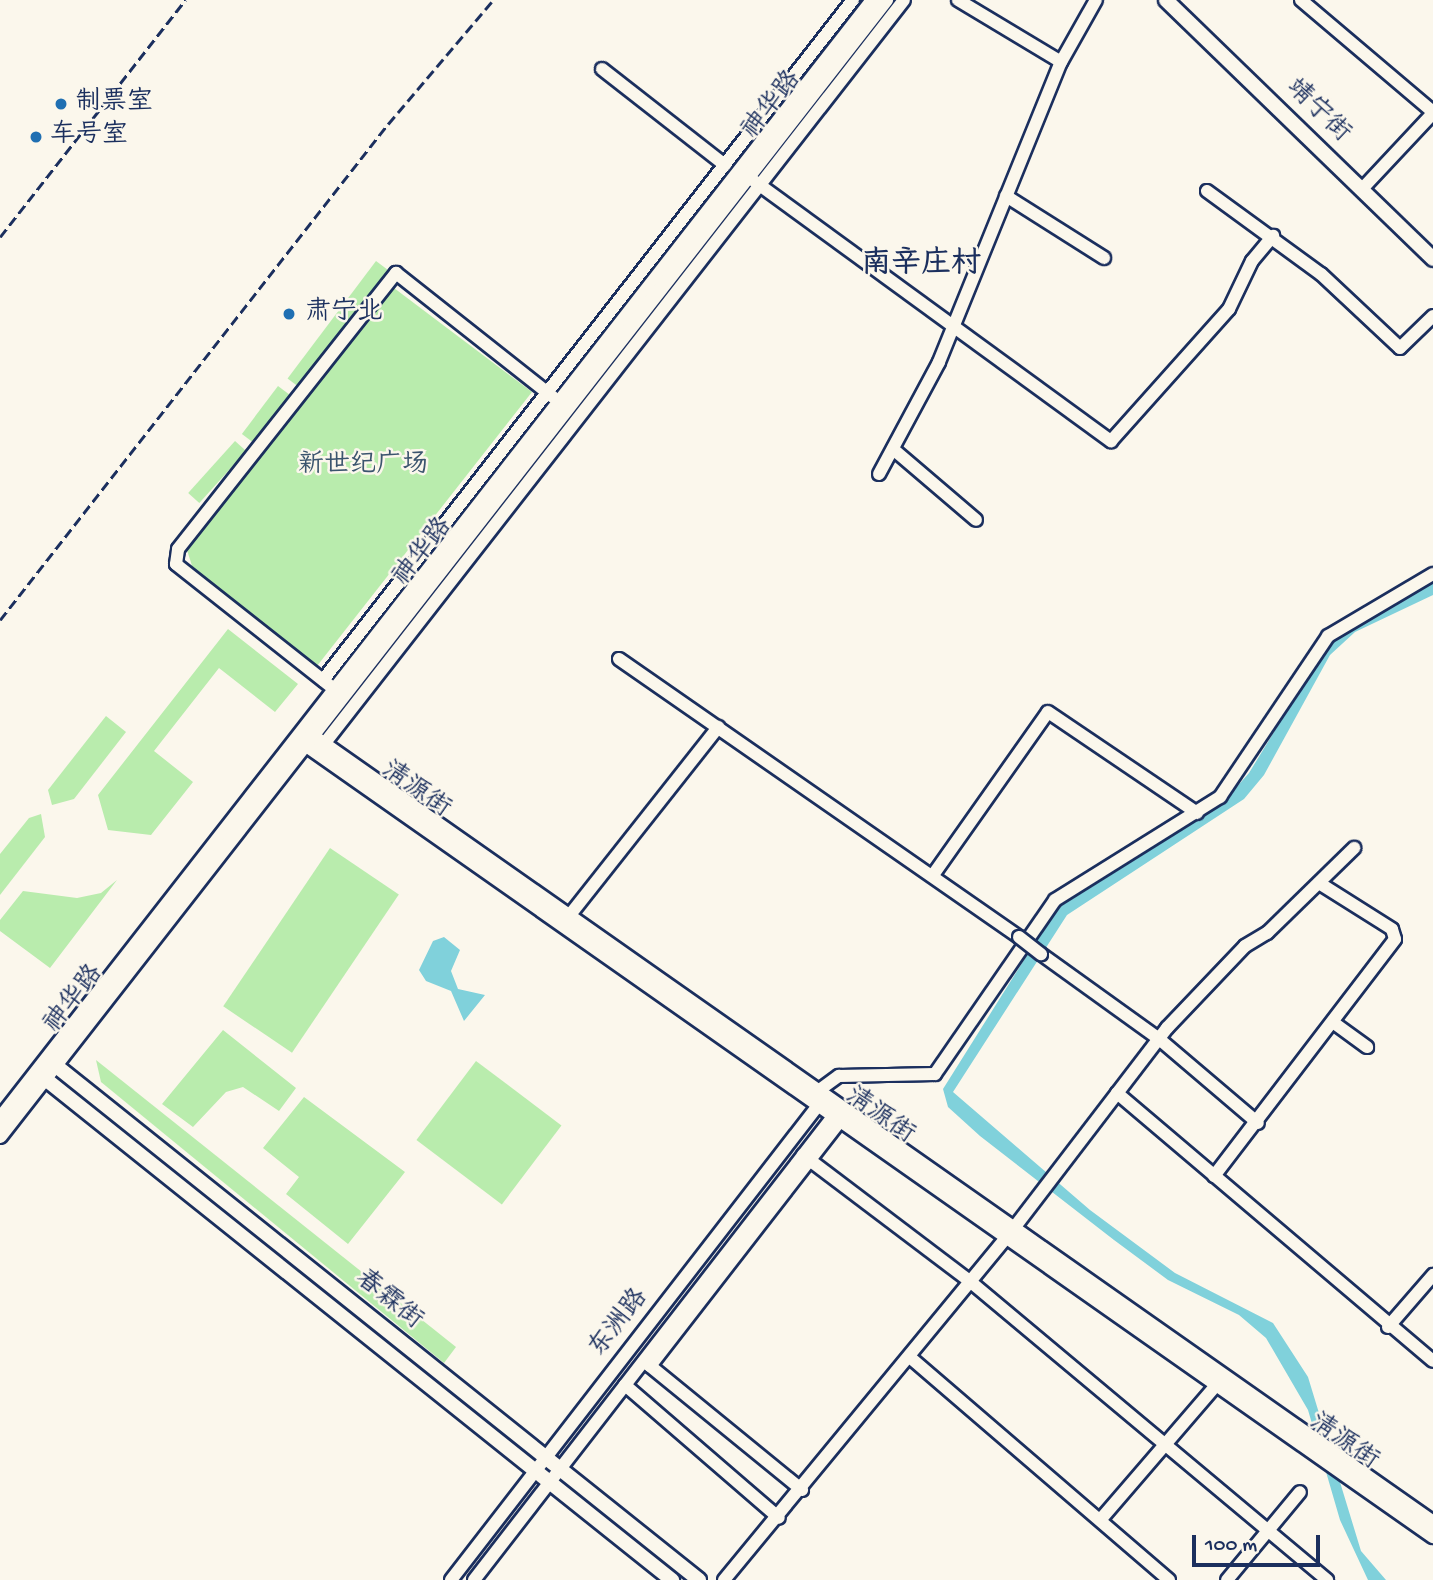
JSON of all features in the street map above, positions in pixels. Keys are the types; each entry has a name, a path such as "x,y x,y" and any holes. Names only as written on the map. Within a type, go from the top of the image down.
{"main road":[{"name":"神华路","path":"308,738 335,690 553,397 873,0"},
{"name":"神华路","path":"0,1136 51,1062 754,181 886,0"},
{"name":"靖宁街","path":"1166,0 1433,259"},
{"name":"清源街","path":"308,738 569,916 821,1097 839,1114 1433,1522"},
{"name":"清源街","path":"308,738 821,1097"},
{"name":"春霖街","path":"51,1062 699,1580"},
{"name":"神华路","path":"0,1119 41,1075"},
{"name":"春霖街","path":"41,1075 672,1580"},
{"name":"清源街","path":"1011,1233 1217,1384 1433,1536"}],"street":[{"path":"323,680 553,397 725,164 853,0"},
{"path":"904,0 754,181 1116,441 1229,309 1252,261 1273,236"},
{"path":"958,0 1061,62"},
{"path":"878,474 955,326 1061,62 1096,0"},
{"path":"1301,0 1433,112 1362,189"},
{"path":"602,69 725,164"},
{"path":"1206,191 1273,236 1400,348 1433,316"},
{"path":"1006,196 1104,258"},
{"path":"335,690 176,564 178,549 396,273 553,397"},
{"path":"893,449 976,520"},
{"path":"821,1097 839,1076 935,1074 1055,900 1197,813 1238,777 1328,636 1433,574"},
{"path":"618,659 1019,937 1158,1038 1258,1123"},
{"path":"933,875 1048,712 1197,813"},
{"path":"569,916 718,727"},
{"path":"724,1580 912,1359 1050,1184 1158,1038 1245,946 1319,883 1354,848"},
{"path":"1214,1176 1334,1023 1395,933 1319,883"},
{"path":"1334,1023 1367,1047"},
{"path":"1117,1093 1388,1327 1433,1361"},
{"name":"东洲路","path":"451,1580 821,1097"},
{"name":"东洲路","path":"474,1580 625,1385 647,1364 839,1114"},
{"path":"807,1158 972,1283 1327,1580"},
{"path":"1388,1327 1433,1275"},
{"path":"912,1359 1169,1580"},
{"path":"647,1364 802,1490"},
{"path":"1101,1519 1217,1384"},
{"path":"625,1385 779,1518"},
{"path":"1227,1580 1300,1492"}],"green space":[{"path":"376,261 388,270 300,387 288,378"},
{"name":"新世纪广场","path":"394,288 532,392 317,666 193,569 187,550"},
{"path":"278,386 290,395 254,443 242,434"},
{"path":"235,441 246,451 199,503 188,493"},
{"path":"228,629 298,684 275,712 219,668 154,751 193,782 151,835 108,830 98,795"},
{"path":"106,716 126,732 74,799 52,805 48,790"},
{"path":"41,814 45,837 0,895 0,854 29,818"},
{"path":"330,848 399,894 292,1053 223,1006"},
{"path":"117,880 50,968 0,931 0,920 23,891 77,898 101,893"},
{"path":"223,1030 296,1088 279,1111 243,1087 226,1092 193,1127 162,1104"},
{"path":"96,1060 456,1347 444,1363 101,1082"},
{"path":"476,1061 561,1125 502,1204 416,1140"},
{"path":"304,1097 405,1172 348,1244 286,1194 299,1177 263,1148"}],"water":[{"path":"1433,577 1433,595 1355,632 1330,655 1264,775 1244,799 1067,915 953,1092 1090,1210 1175,1273 1273,1323 1308,1377 1361,1551 1386,1580 1368,1580 1340,1520 1308,1410 1266,1338 1239,1315 1168,1280 1114,1240 980,1136 948,1107 943,1089 1056,909 1226,799 1249,773 1328,643"},
{"path":"444,937 460,950 451,971 458,989 485,995 464,1021 451,991 426,981 419,970 433,941"}],"railway":[{"path":"0,237 185,0"},
{"path":"0,620 388,124 493,0"}],"place":[{"name":"制票室","path":"61,104"},
{"name":"车号室","path":"36,137"},
{"name":"肃宁北","path":"289,314"}],"district":[{"name":"南辛庄村","path":"921,266"}]}
